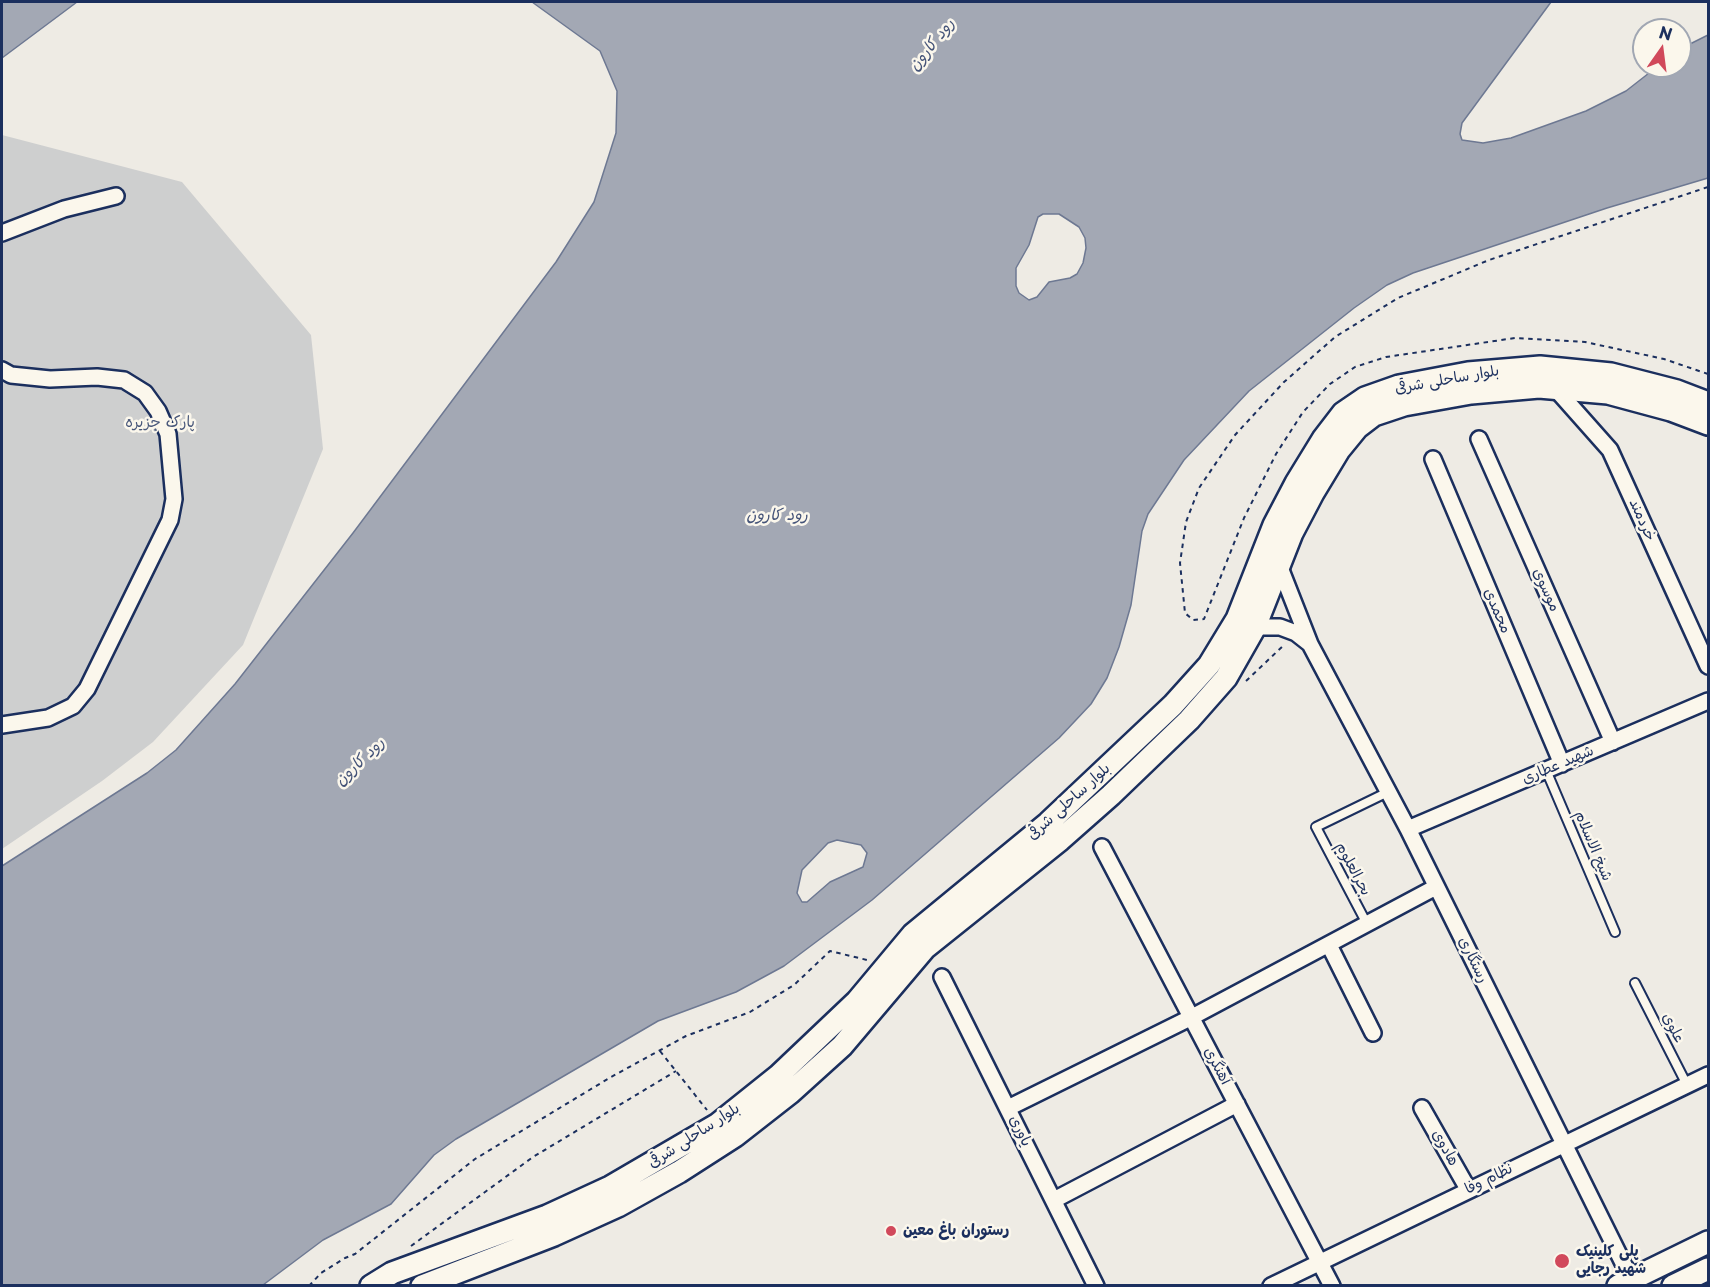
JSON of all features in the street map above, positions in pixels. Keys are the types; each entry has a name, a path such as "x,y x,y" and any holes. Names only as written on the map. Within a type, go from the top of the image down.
{"main road":[{"name":"بلوار ساحلی شرقی","path":"422,1286 554,1235 618,1206 679,1172 735,1136 790,1093 842,1046 909,953 914,934 1048,823 1173,705 1209,665 1237,619 1274,525 1296,483 1323,439 1343,413 1365,398 1399,386 1468,373 1540,367 1611,374 1677,391 1708,403"},
{"name":"بلوار ساحلی شرقی","path":"371,1286 393,1273 547,1216 610,1188 718,1124 778,1076 827,1031 887,964 925,948 1060,840 1189,720 1226,678 1255,627 1292,533 1339,450 1358,428 1374,415 1404,405 1470,393 1539,387 1608,393 1671,410 1708,424"},
{"path":"1625,1282 1708,1242"},
{"path":"1673,1286 1708,1269"}],"street":[{"path":"2,233 64,209 116,196"},
{"path":"2,370 11,375 50,379 97,377 124,380 145,393 158,411 168,434 174,499 170,520 87,689 72,706 48,718 2,725"},
{"name":"خردمند","path":"1555,388 1610,450 1708,666"},
{"name":"موسوی","path":"1479,439 1613,742"},
{"name":"محمدی","path":"1433,459 1562,764"},
{"name":"رستگاری","path":"1279,566 1310,644 1408,829 1563,1143 1625,1282"},
{"path":"1255,627 1280,627 1296,633 1310,644"},
{"name":"شهید عطاری","path":"1408,829 1708,701"},
{"name":"آهنگری","path":"1102,847 1332,1286"},
{"path":"1008,1108 1192,1017 1436,886"},
{"path":"1329,945 1373,1033"},
{"name":"یاوری","path":"942,977 1096,1286"},
{"name":"نظام وفا","path":"1270,1286 1708,1075"},
{"path":"1054,1200 1237,1104"},
{"name":"هادوی","path":"1422,1108 1468,1189"}],"lane":[{"name":"شیخ الاسلام","path":"1546,770 1616,933"},
{"name":"بحرالعلوم","path":"1367,924 1316,827 1388,792"},
{"name":"علوی","path":"1635,983 1686,1085"}],"path":[{"path":"309,1286 321,1274 355,1254 475,1159 659,1050 686,1036 750,1012 794,985 830,951 887,964"},
{"path":"659,1050 718,1124"},
{"path":"393,1273 412,1245 524,1164 676,1071"}],"green space":[{"name":"پارک جزیره","path":"2,135 182,182 311,335 323,449 243,645 153,742 102,781 2,849"}],"water":[{"path":"2,2 77,2 2,58"},
{"name":"رود کارون","path":"532,2 1551,2 1462,123 1460,134 1462,140 1483,143 1511,138 1586,111 1626,91 1643,78 1692,78 1692,43 1708,35 1708,178 1607,208 1413,273 1387,285 1354,308 1249,391 1184,460 1148,514 1142,531 1131,605 1119,647 1107,678 1091,704 1059,738 872,900 784,966 736,992 658,1021 456,1139 434,1155 391,1204 323,1240 263,1285 2,1285 2,866 147,773 176,750 235,684 353,533 556,262 594,202 616,133 617,91 600,51","holes":["1043,214 1059,214 1079,227 1085,238 1083,263 1077,274 1070,278 1049,282 1037,297 1029,300 1019,293 1016,286 1016,268 1029,245 1038,217","837,840 861,845 867,853 863,867 830,882 807,902 802,902 797,893 802,870 828,843"]}],"place":[{"name":"رستوران باغ معین","path":"891,1231"},
{"name":"پلی کلینیک شهید رجایی","path":"1562,1261"}]}
